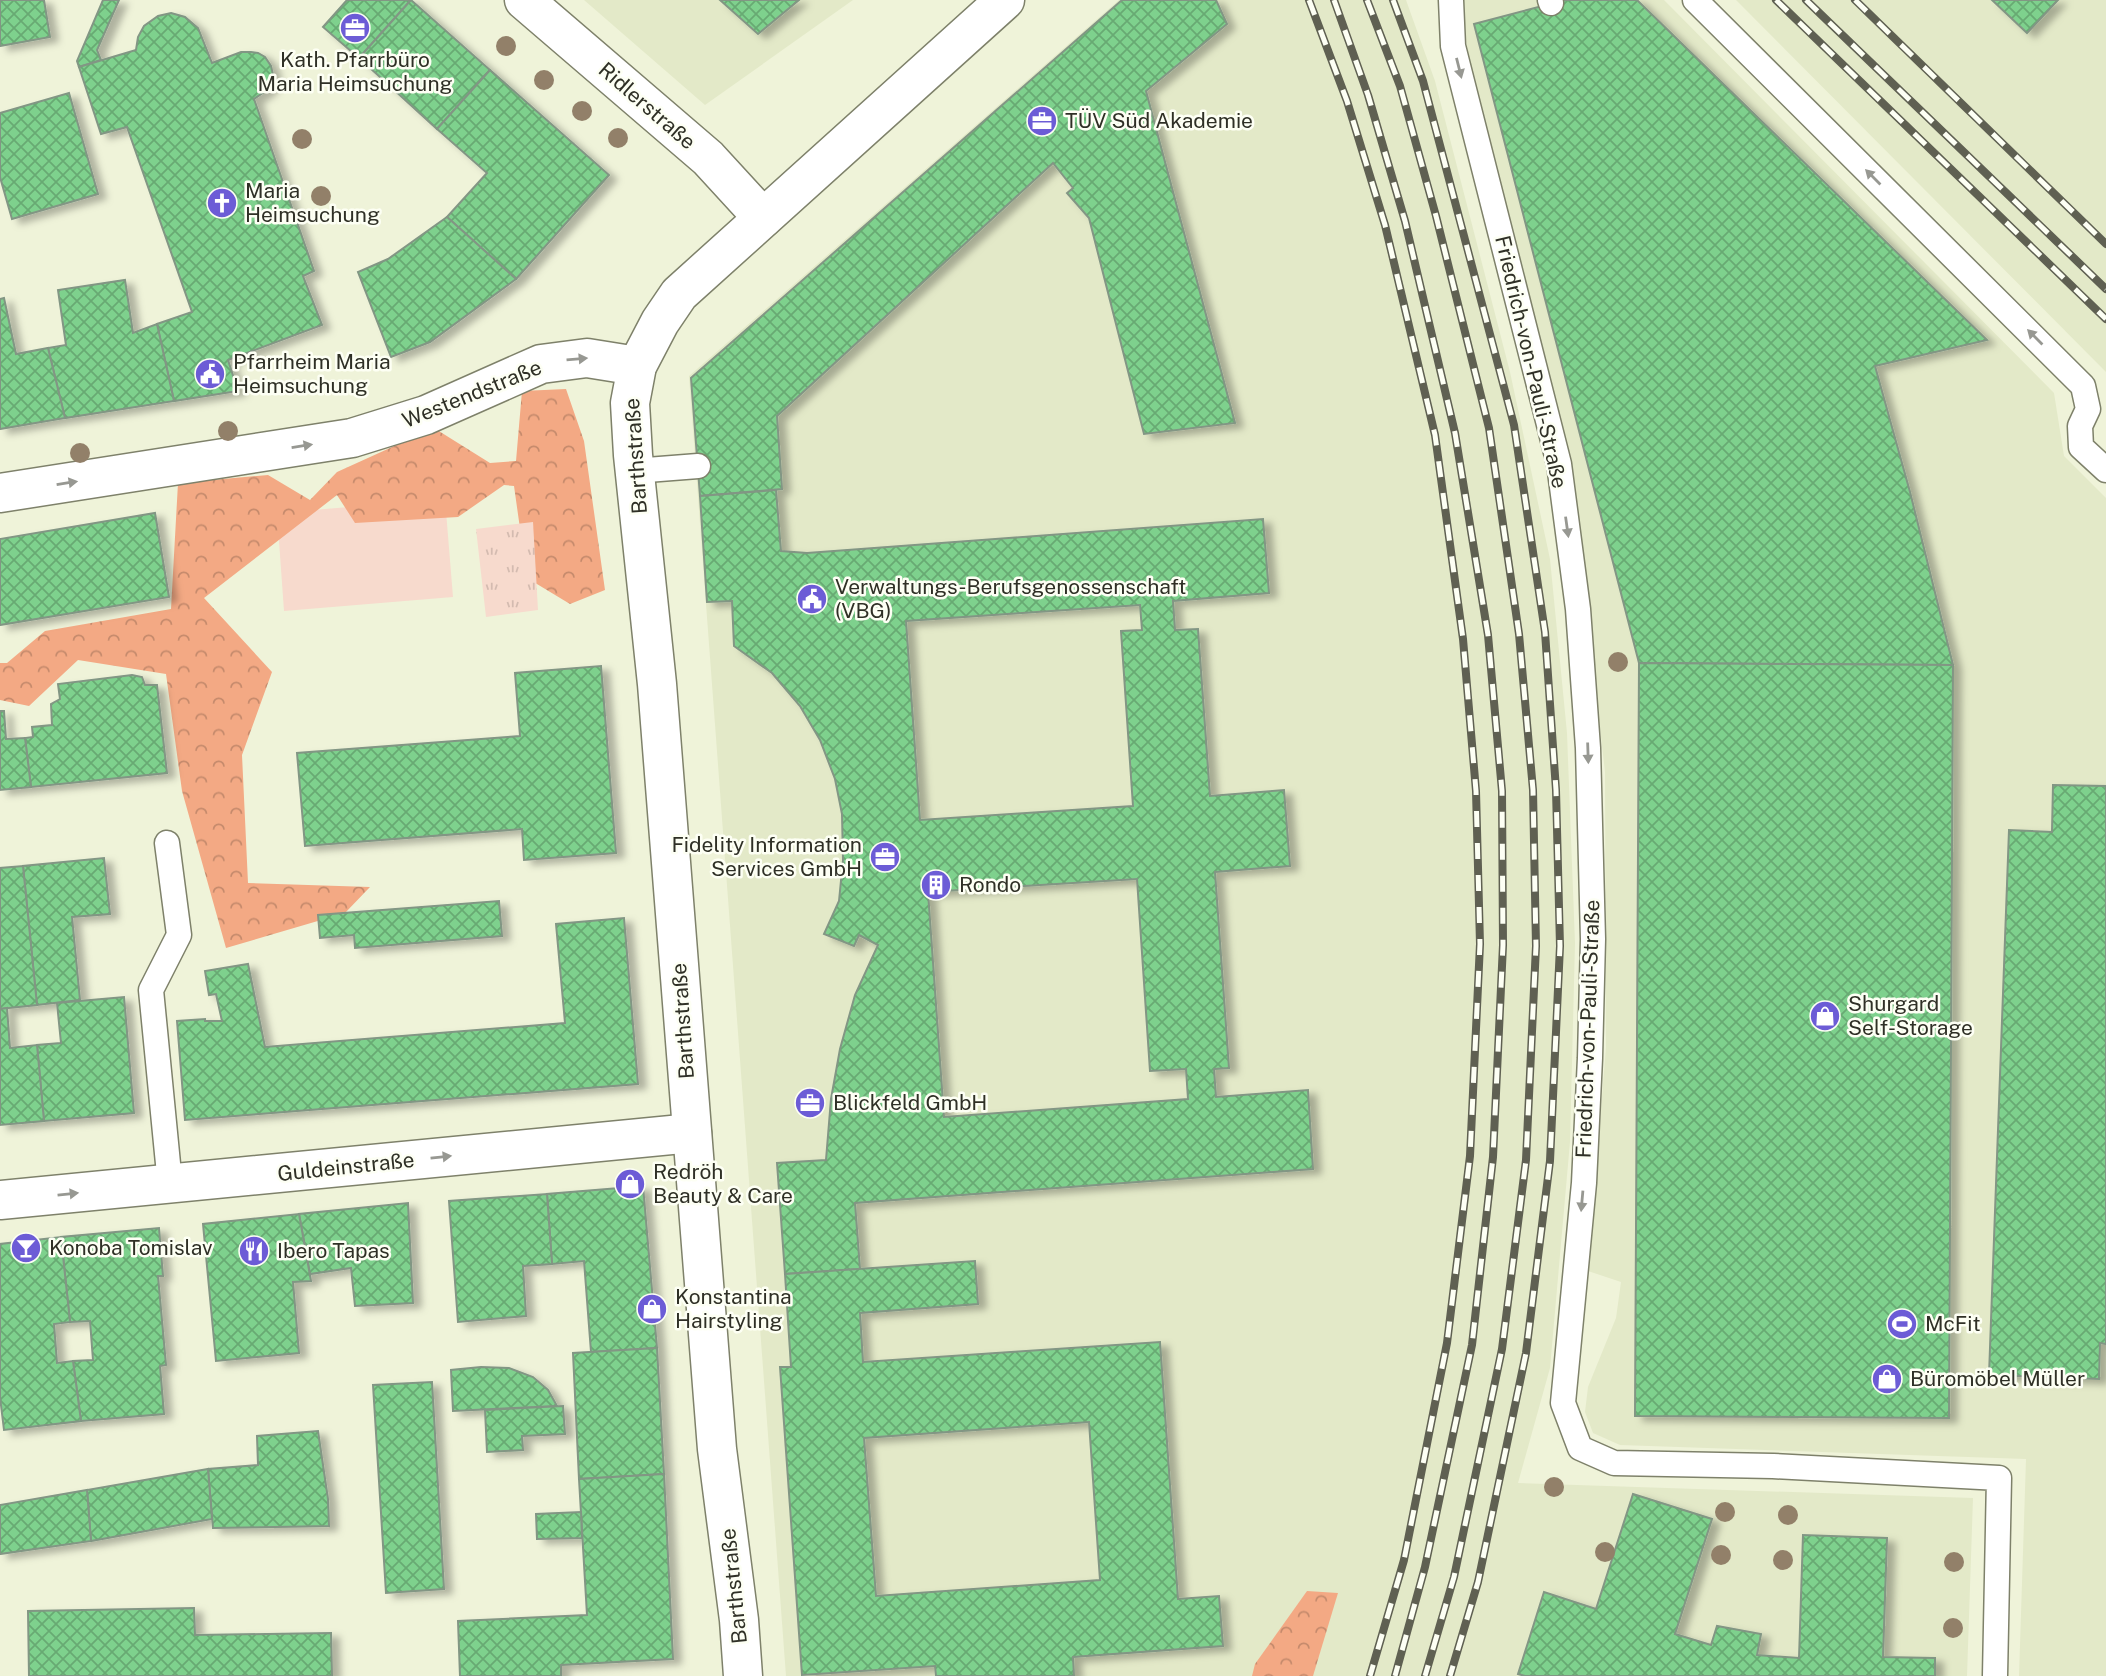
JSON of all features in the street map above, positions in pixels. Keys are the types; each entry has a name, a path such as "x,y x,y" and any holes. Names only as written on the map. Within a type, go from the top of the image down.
{"street":[{"name":"Ridlerstraße","path":"524,0 708,158 763,218"},
{"path":"637,366 660,322 679,294 1005,0"},
{"name":"Westendstraße","path":"0,493 352,438 426,415 541,363 587,358 637,366"},
{"name":"Barthstraße","path":"637,366 630,403 634,471 657,684 718,1449 739,1620 743,1676"},
{"name":"Guldeinstraße","path":"0,1200 692,1133"}],"lane":[{"name":"Friedrich-von-Pauli-Straße","path":"1451,0 1453,46 1559,464 1578,609 1588,747 1592,953 1584,1183 1563,1403 1580,1448 1614,1463 1773,1466 1999,1478 1995,1676"},
{"path":"1695,0 2083,386 2088,409 2080,426 2081,447 2106,470"},
{"path":"634,471 698,466"},
{"path":"167,843 178,935 151,990 170,1184"}],"shaded area":[{"path":"584,0 853,0 705,105"},
{"path":"1119,0 1406,0 1435,81 1510,372 1550,559 1567,733 1575,943 1570,1142 1550,1368 1518,1483 1973,1498 1967,1676 786,1676 689,376"},
{"path":"1460,0 1664,0 2054,393 2064,456 2106,498 2106,1676 2019,1676 2026,1459 1620,1445 1593,1433 1585,1412 1588,1387 1616,1318 1621,1282 1588,1271 1606,1047 1605,772 1578,536 1477,111"},
{"path":"1736,0 2106,0 2106,372"}],"green space":[{"path":"566,389 584,441 605,590 570,604 527,578 514,486 504,485 458,517 355,523 337,495 204,598 272,672 242,755 248,883 370,887 345,913 226,948 182,791 166,674 78,660 29,706 0,700 0,663 7,663 45,631 171,609 178,483 268,475 310,500 337,472 434,428 490,463 516,461 522,391"},
{"path":"445,499 453,597 284,611 277,513"},
{"path":"533,522 538,610 486,617 476,529"},
{"path":"1307,1591 1338,1593 1313,1676 1252,1676 1255,1664"}],"building":[{"path":"0,0 44,0 50,37 0,46"},
{"path":"103,0 119,0 97,50 101,60 79,67 77,61"},
{"path":"347,0 411,0 359,58 323,27"},
{"path":"411,0 490,70 437,129 359,58"},
{"path":"720,0 799,0 758,34"},
{"path":"1122,0 1216,0 1227,24 1146,91 1235,423 1144,434 1089,218 1067,193 1073,188 1053,163 777,416 782,489 700,496 691,378"},
{"path":"1565,0 1637,0 1987,340 1875,366 1953,665 1639,663 1474,24"},
{"path":"1992,0 2058,0 2027,33"},
{"name":"Maria Heimsuchung","path":"171,13 185,17 198,28 212,63 241,52 251,52 265,57 271,66 271,84 254,99 314,271 303,276 322,325 228,360 238,391 174,401 157,324 192,312 127,127 101,134 79,67 136,50 138,37 144,26 158,16"},
{"path":"490,70 609,175 516,279 447,217 487,173 437,129"},
{"path":"69,93 98,194 12,219 0,177 0,113"},
{"path":"447,217 516,279 430,342 391,357 358,272 388,259"},
{"path":"125,280 133,333 157,324 174,401 65,418 48,348 66,345 58,290"},
{"path":"4,298 16,354 48,348 65,418 0,429 0,299"},
{"name":"Rondo","path":"776,490 781,551 807,553 1263,519 1269,593 1173,601 1175,630 1198,629 1210,796 1284,790 1290,866 1215,872 1229,1068 1214,1069 1216,1097 1308,1090 1313,1169 855,1203 860,1269 785,1274 777,1163 826,1160 831,1099 840,1049 855,995 878,945 859,935 854,946 824,934 839,901 843,860 842,814 835,779 820,740 800,706 772,673 734,646 732,601 707,602 700,496","holes":["1140,605 1142,630 1121,631 1133,806 920,820 906,621","1137,879 1150,1071 1186,1069 1188,1099 944,1117 928,892"]},
{"path":"155,513 169,597 0,625 0,539"},
{"path":"1639,663 1953,665 1949,1418 1635,1416"},
{"path":"601,666 616,853 524,860 522,829 305,846 297,753 520,736 515,673"},
{"path":"132,675 142,677 145,685 157,685 167,773 31,787 25,738 33,737 32,727 52,725 51,704 60,699 58,684"},
{"path":"0,711 4,711 6,739 25,738 31,787 0,790"},
{"path":"2053,785 2106,786 2106,1344 2100,1343 2099,1379 1989,1375 2009,830 2052,832"},
{"path":"104,858 110,914 72,917 80,1000 37,1005 23,866"},
{"path":"23,866 37,1005 0,1009 0,868"},
{"path":"499,901 502,936 355,948 354,935 320,938 318,915"},
{"path":"624,918 638,1084 185,1120 177,1021 222,1021 216,994 209,995 205,971 248,964 265,1047 565,1023 556,924"},
{"path":"124,997 134,1113 44,1121 37,1045 61,1043 57,1003"},
{"path":"7,1008 10,1048 37,1045 44,1121 0,1125 0,1009"},
{"path":"643,1186 657,1348 591,1352 584,1261 552,1264 547,1194"},
{"path":"547,1194 552,1264 523,1266 526,1316 458,1322 449,1201"},
{"path":"408,1203 413,1303 355,1306 351,1268 310,1274 299,1214"},
{"path":"299,1214 311,1281 293,1282 299,1353 216,1361 203,1224"},
{"path":"159,1228 163,1276 158,1276 166,1365 160,1366 164,1414 81,1421 73,1361 93,1360 90,1321 70,1322 61,1237"},
{"path":"61,1237 70,1322 54,1324 57,1363 73,1361 81,1421 4,1430 0,1397 0,1244"},
{"path":"975,1261 978,1304 860,1313 863,1362 1160,1342 1178,1599 1219,1596 1223,1646 1073,1657 1074,1676 936,1676 935,1666 802,1675 780,1367 791,1367 785,1274","holes":["1089,1422 1100,1580 876,1596 864,1438"]},
{"path":"657,1348 664,1474 579,1479 573,1353"},
{"path":"509,1368 533,1377 548,1390 557,1406 453,1411 451,1370"},
{"path":"432,1382 444,1589 386,1593 373,1385"},
{"path":"563,1406 565,1434 522,1436 523,1450 487,1452 485,1410"},
{"path":"318,1431 328,1499 329,1526 213,1528 208,1469 258,1465 257,1436"},
{"path":"208,1469 212,1519 91,1541 87,1490"},
{"path":"664,1474 673,1659 561,1665 561,1676 460,1676 458,1621 587,1615 579,1479"},
{"path":"87,1490 91,1541 0,1554 0,1505"},
{"path":"1633,1494 1712,1519 1675,1634 1711,1645 1717,1626 1761,1634 1757,1655 1799,1658 1803,1535 1887,1538 1883,1657 1935,1658 1935,1676 1518,1674 1544,1592 1596,1609"},
{"path":"581,1512 582,1538 537,1539 536,1514"},
{"path":"194,1608 195,1635 331,1633 332,1676 29,1676 28,1611"}],"railway":[{"path":"1309,0 1347,101 1385,225 1435,435 1463,639 1476,791 1480,944 1470,1156 1447,1343 1404,1560 1370,1676"},
{"path":"1334,0 1368,95 1405,221 1455,433 1488,635 1502,791 1503,945 1493,1157 1472,1345 1425,1567 1395,1676"},
{"path":"1367,0 1400,86 1489,428 1519,634 1533,790 1536,946 1526,1160 1502,1349 1454,1577 1425,1676"},
{"path":"1393,0 1423,81 1514,425 1545,632 1556,790 1560,946 1550,1161 1526,1353 1478,1582 1450,1676"},
{"path":"1776,0 2106,319"},
{"path":"1806,0 2106,289"},
{"path":"1855,0 2106,244"}],"place":[{"name":"Kath. Pfarrbüro Maria Heimsuchung","path":"355,28"},
{"name":"TÜV Süd Akademie","path":"1042,121"},
{"name":"Maria Heimsuchung","path":"222,203"},
{"name":"Pfarrheim Maria Heimsuchung","path":"210,374"},
{"name":"Verwaltungs-Berufsgenossenschaft (VBG)","path":"812,599"},
{"name":"Fidelity Information Services GmbH","path":"885,857"},
{"name":"Rondo","path":"936,885"},
{"name":"Shurgard Self-Storage","path":"1825,1016"},
{"name":"Blickfeld GmbH","path":"810,1103"},
{"name":"Redröh Beauty & Care","path":"630,1184"},
{"name":"Konoba Tomislav","path":"26,1248"},
{"name":"Ibero Tapas","path":"254,1251"},
{"name":"Konstantina Hairstyling","path":"652,1309"},
{"name":"McFit","path":"1902,1324"},
{"name":"Büromöbel Müller","path":"1887,1379"}]}
